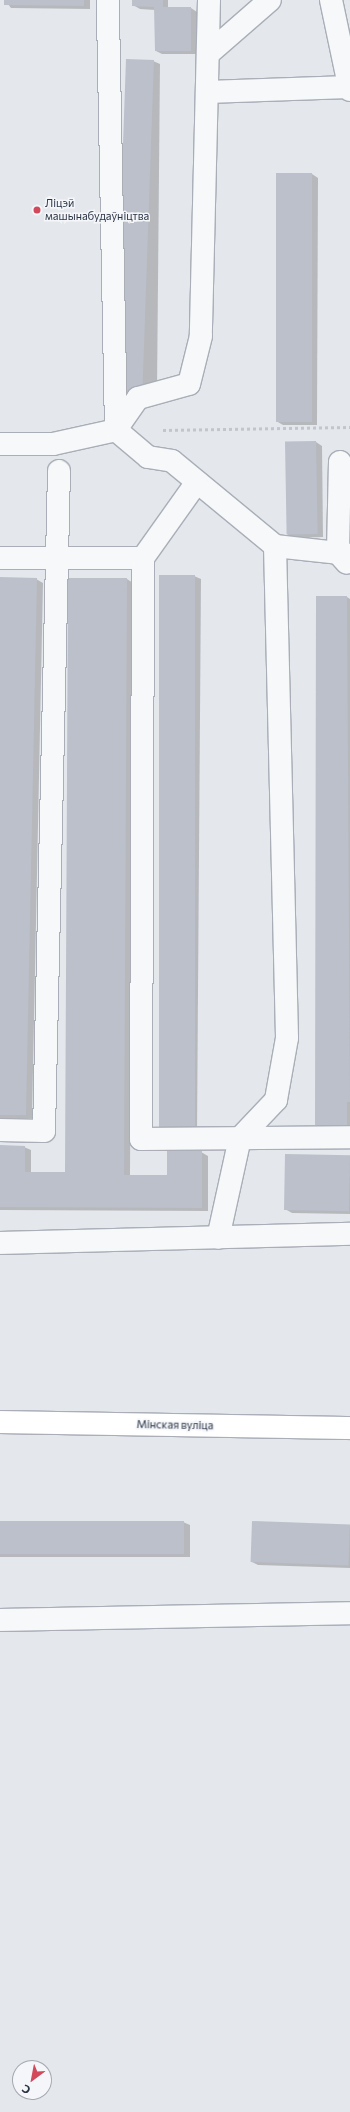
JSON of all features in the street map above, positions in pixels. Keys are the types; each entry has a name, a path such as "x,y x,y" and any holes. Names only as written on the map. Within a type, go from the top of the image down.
{"main road":[{"name":"Мінская вуліца","path":"0,1422 350,1428"}],"street":[{"path":"108,0 116,430 148,457 172,461 275,546 346,558 340,462"},
{"path":"0,444 53,444 116,430 138,398 189,384 201,336 209,0"},
{"path":"208,54 270,0"},
{"path":"207,92 350,89 330,0"},
{"path":"0,1130 44,1131 59,559 59,471"},
{"path":"196,482 142,558 141,1139 197,1141 240,1138 350,1137"},
{"path":"218,1238 240,1138 276,1100 287,1038 275,546"},
{"path":"0,558 142,558"},
{"path":"0,1243 350,1234"},
{"path":"0,1620 350,1613"}],"path":[{"path":"116,430 350,427"}],"building":[{"path":"4,0 84,0 84,6 4,5"},
{"path":"132,0 163,0 163,7 191,7 191,51 155,51 154,7 132,6"},
{"path":"126,59 154,60 142,391 114,390"},
{"path":"276,173 312,173 312,422 276,422"},
{"path":"316,441 318,534 287,535 285,442"},
{"path":"159,575 195,575 195,1129 159,1129"},
{"path":"0,577 37,578 26,1115 0,1115"},
{"path":"68,578 127,578 124,1175 167,1175 167,1150 202,1151 202,1208 0,1207 0,1145 25,1146 25,1172 65,1172"},
{"path":"316,596 347,596 350,1102 347,1102 347,1126 315,1125"},
{"path":"285,1154 350,1155 349,1211 284,1210"},
{"path":"0,1521 184,1521 184,1554 0,1554"},
{"path":"252,1521 350,1524 349,1565 251,1562"}],"place":[{"name":"Ліцэй машынабудаўніцтва","path":"37,210"}]}
